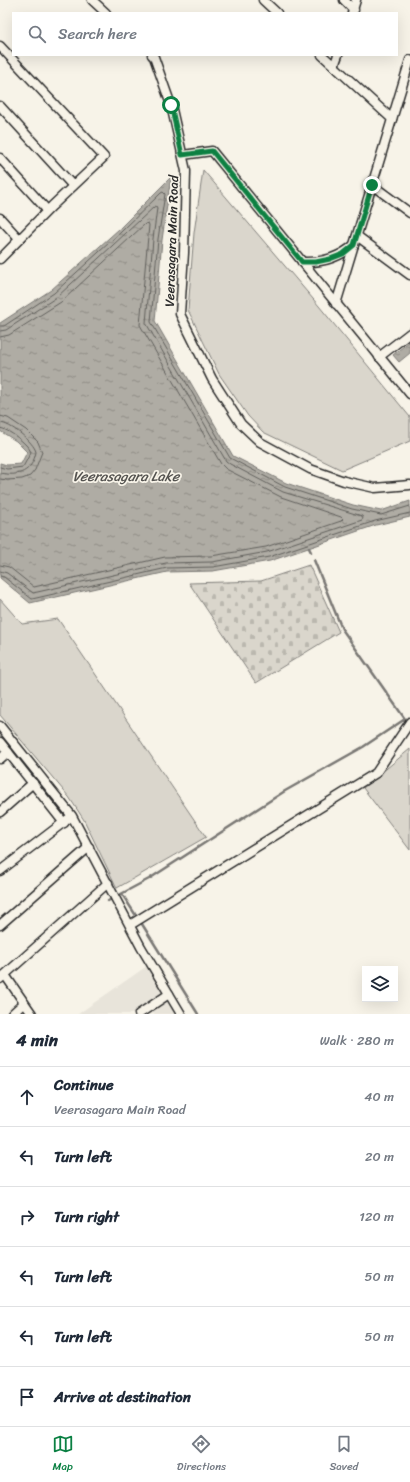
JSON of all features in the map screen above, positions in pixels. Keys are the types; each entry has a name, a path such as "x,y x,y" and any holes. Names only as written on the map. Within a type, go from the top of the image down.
{"street":[{"path":"92,0 105,12"},
{"path":"263,0 276,12"},
{"path":"344,0 353,11"},
{"path":"353,11 356,0"},
{"path":"0,46 104,157 47,210 0,259"},
{"name":"Veerasagara Main Road","path":"153,56 171,105 186,171 184,252 180,314 212,379 241,424 260,442 310,469 344,481 375,488 410,485"},
{"path":"323,56 392,119"},
{"path":"334,66 338,56"},
{"path":"336,304 410,60"},
{"path":"0,106 73,186"},
{"path":"182,155 212,151 410,394"},
{"path":"0,158 47,210"},
{"path":"372,185 410,213"},
{"path":"0,218 19,239"},
{"path":"357,236 410,275"},
{"path":"302,262 316,262 330,259 343,254 354,245"},
{"path":"379,357 410,333"},
{"path":"130,925 376,773 410,722"},
{"path":"0,726 72,816 90,847 141,947 181,1014"},
{"path":"0,742 64,822"},
{"path":"0,759 8,752"},
{"path":"0,812 33,783"},
{"path":"0,871 72,816"},
{"path":"0,925 90,847"},
{"path":"32,1014 2,977 108,882"},
{"path":"139,1014 169,994"},
{"path":"12,1014 24,1003"}],"shaded area":[{"path":"147,966 176,1014 78,1014"}],"green space":[{"path":"203,170 319,306 410,417 410,441 342,470 263,432 248,416 219,374 188,310 194,233"},
{"path":"309,565 339,632 256,683 189,583 261,581"},
{"path":"0,599 22,624 58,619 206,837 117,888 84,820 69,797 0,715"},
{"path":"410,749 410,850 363,788"}],"water":[{"name":"Veerasagara Lake","path":"171,177 162,240 155,321 233,456 286,483 353,505 381,511 410,501 410,517 376,525 270,561 213,571 167,572 30,603 0,578 0,463 7,465 21,464 27,452 16,441 0,431 0,323 51,290 119,229"},
{"path":"410,341 410,353 399,362 393,355"}],"waterway":[{"path":"309,548 311,552"},
{"path":"108,901 149,879 285,791 363,747 405,719 342,629 314,560"},
{"path":"122,894 135,914"},
{"path":"142,924 198,1014"}],"route":[{"path":"171,105 182,155 212,151 302,262 309,263 330,259 343,254 354,245 372,185"}]}
